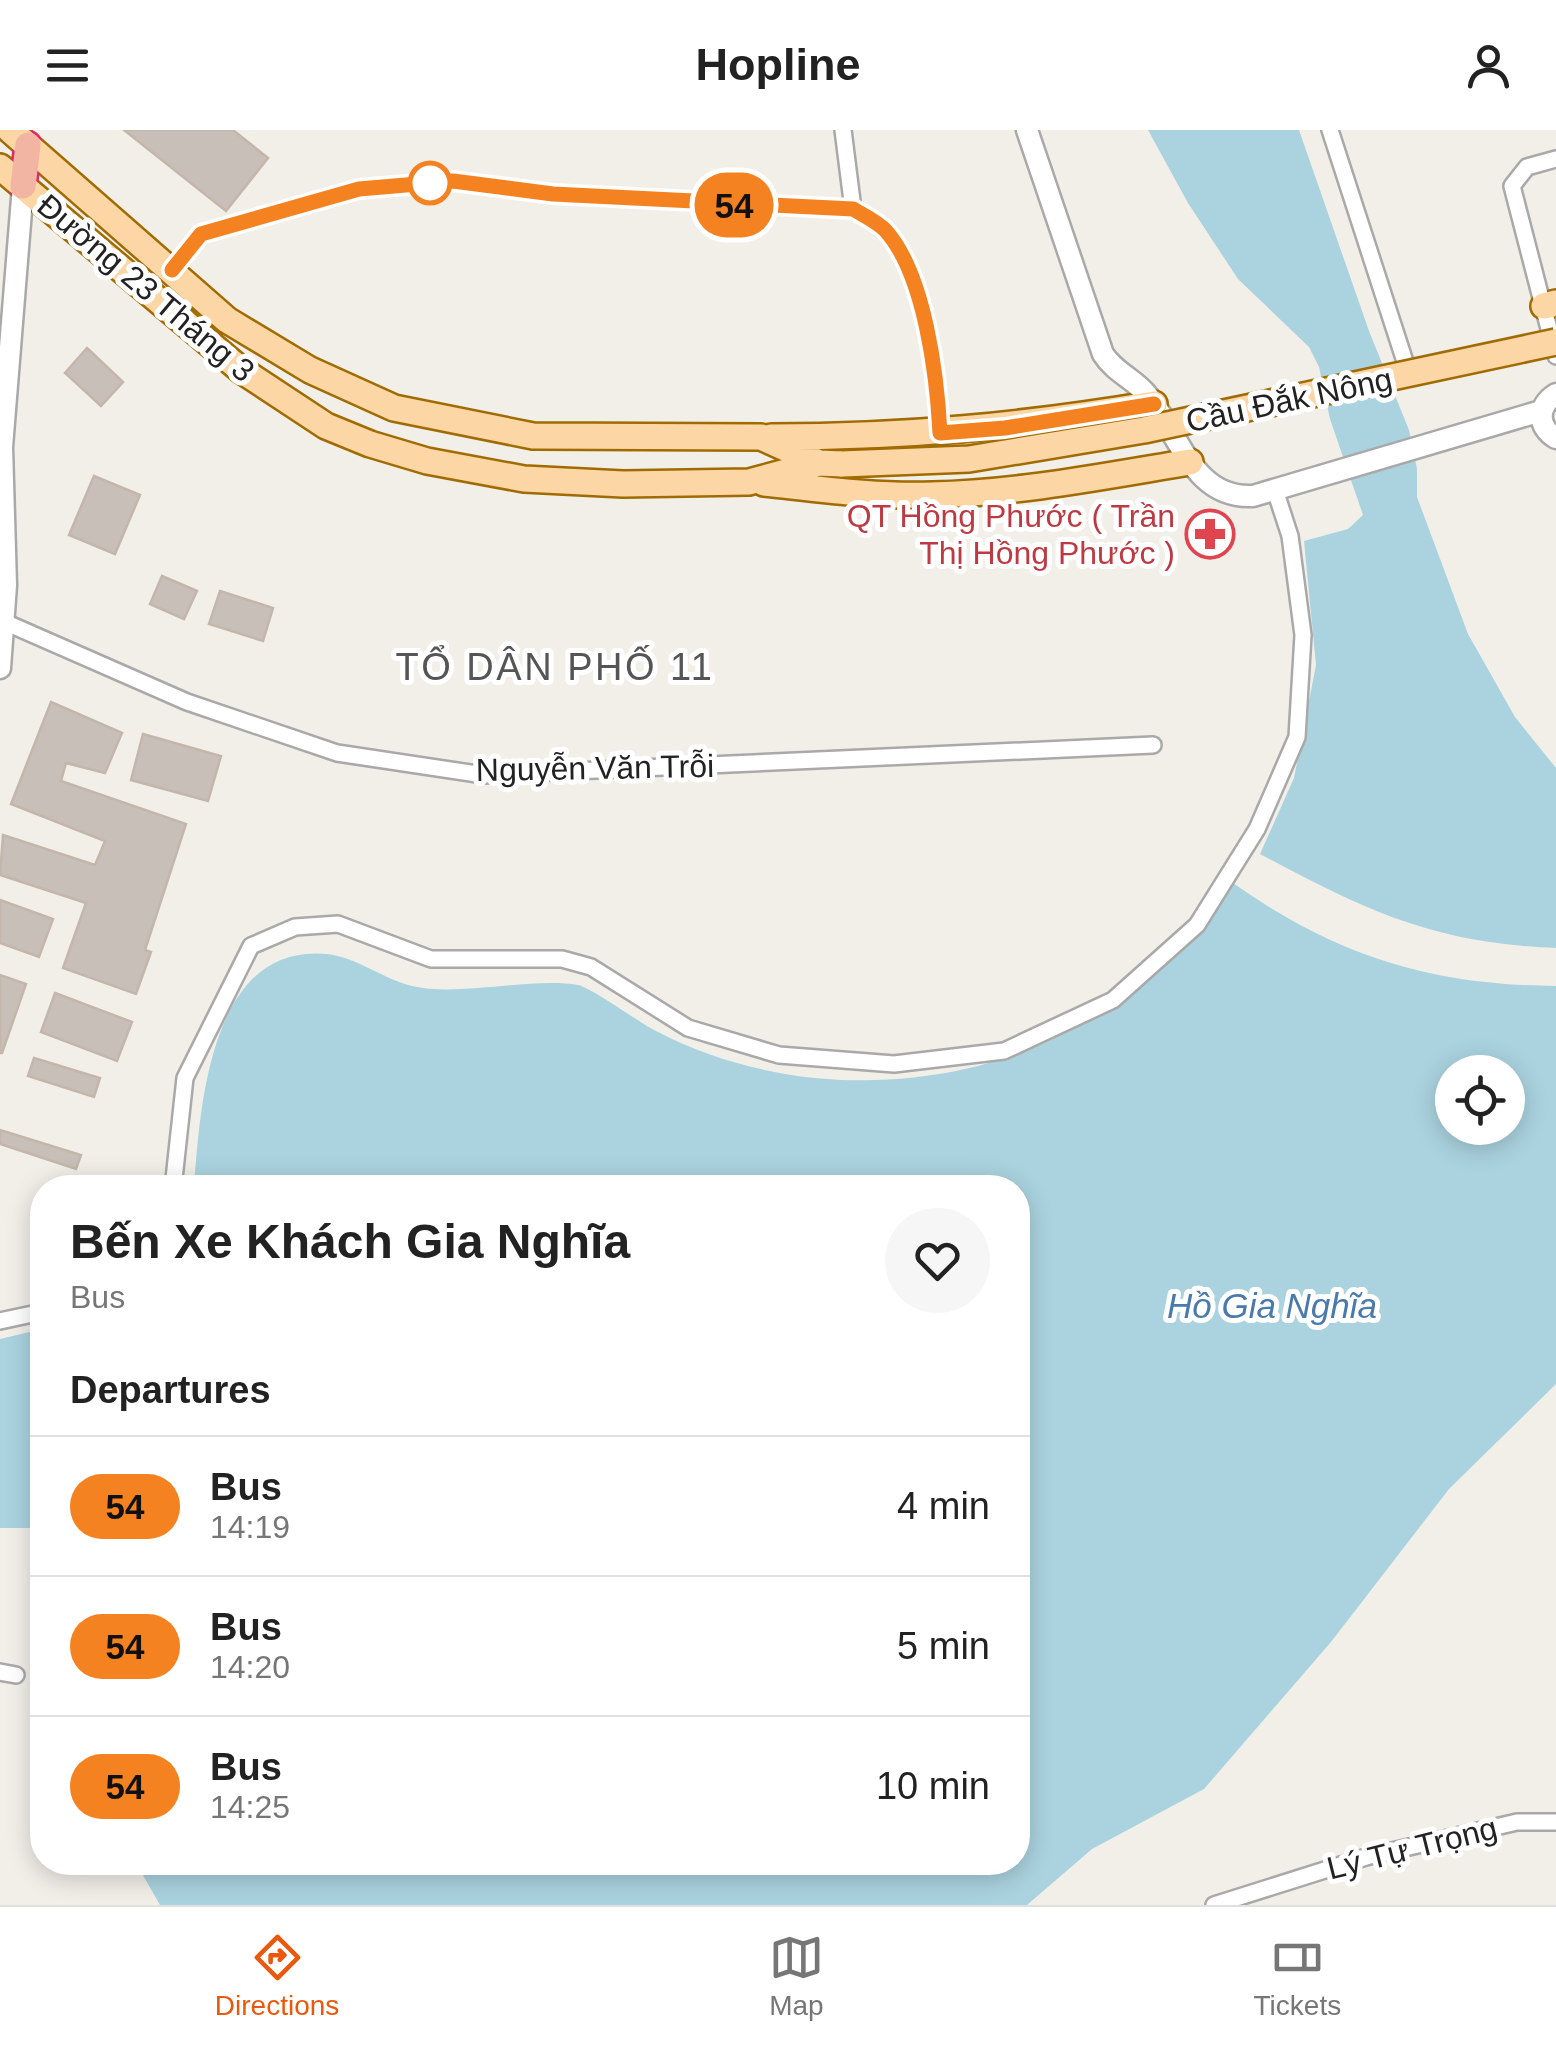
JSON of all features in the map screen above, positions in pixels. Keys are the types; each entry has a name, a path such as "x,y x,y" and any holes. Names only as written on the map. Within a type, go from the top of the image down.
{"highway":[{"path":"19,138 23,186"}],"main road":[{"name":"Đường 23 Tháng 3","path":"19,138 227,320 275,352 394,408 532,436 762,437 830,463"},
{"name":"Đường 23 Tháng 3","path":"0,166 241,370 326,426 427,461 524,479 623,484 750,482 830,463"},
{"name":"Cầu Đắk Nông","path":"830,463 988,456 1144,430 1556,342"},
{"path":"762,437 1005,428 1154,404"},
{"path":"750,482 928,496 1060,484 1190,462"}],"street":[{"path":"843,130 853,209"},
{"path":"1027,130 1103,354 1121,376 1138,385 1154,404 1190,462 1216,490 1232,497 1275,490 1541,411 1556,394"},
{"path":"1330,130 1409,374"},
{"path":"1556,159 1527,167 1512,186 1550,304 1556,356"},
{"path":"172,270 201,234 378,187 453,181 553,194 853,209 885,230 911,276 938,390 940,433"},
{"path":"0,668 2,447 23,186"},
{"path":"1541,411 1543,427 1556,438"},
{"path":"174,1175 185,1078 251,946 296,927 338,924 431,959 576,962 591,966 688,1028 780,1055 894,1064 1004,1051 1114,1000 1197,925 1257,829 1297,737 1303,635 1290,536 1275,490"},
{"name":"Nguyễn Văn Trỗi","path":"2,620 187,702 337,753 484,775 1153,746"},
{"path":"0,1322 30,1315"},
{"name":"Lý Tự Trọng","path":"1214,1905 1366,1857 1517,1822 1556,1822"}],"water":[{"path":"1148,130 1299,130 1369,331 1409,430 1417,469 1417,497 1468,634 1515,717 1556,768 1556,948 1512,945 1436,931 1368,907 1260,854 1294,778 1316,665 1304,541 1348,529 1363,515 1330,419 1319,367 1309,347 1238,279 1188,203"},
{"name":"Hồ Gia Nghĩa","path":"1229,880 1306,928 1384,961 1466,980 1556,986 1556,1384 1449,1489 1331,1642 1204,1789 1092,1849 1027,1905 160,1905 143,1875 1030,1875 1030,1175 195,1175 201,1115 219,1036 235,1001 258,974 288,957 327,954 348,959 401,983 430,989 539,983 578,985 692,1048 768,1071 846,1080 926,1076 986,1064 1071,1030 1126,991"},
{"path":"30,1332 30,1528 0,1528 0,1339"}],"building":[{"path":"124,130 233,130 268,158 226,211"},
{"path":"87,348 123,382 101,406 65,373"},
{"path":"94,476 140,495 115,554 69,535"},
{"path":"162,576 197,591 184,619 150,604"},
{"path":"220,591 273,608 263,641 209,624"},
{"path":"51,702 122,733 105,773 66,763 61,781 186,824 145,950 151,952 136,994 63,968 86,903 0,875 3,835 95,865 105,841 11,804"},
{"path":"143,734 221,756 208,801 131,780"},
{"path":"0,900 53,919 39,957 0,943"},
{"path":"0,975 26,984 2,1053 0,1053"},
{"path":"55,993 132,1022 117,1061 41,1032"},
{"path":"34,1058 100,1078 94,1097 28,1076"},
{"path":"0,1130 81,1155 76,1169 0,1144"}],"bus line":[{"name":"54","path":"172,270 201,234 359,189 453,181 553,194 853,209 885,230 911,276 938,390 940,433 1005,428 1154,404"}],"place":[{"name":"QT Hồng Phước ( Trần Thị Hồng Phước )","path":"1210,534"}],"district":[{"name":"TỔ DÂN PHỐ 11","path":"555,667"}]}
